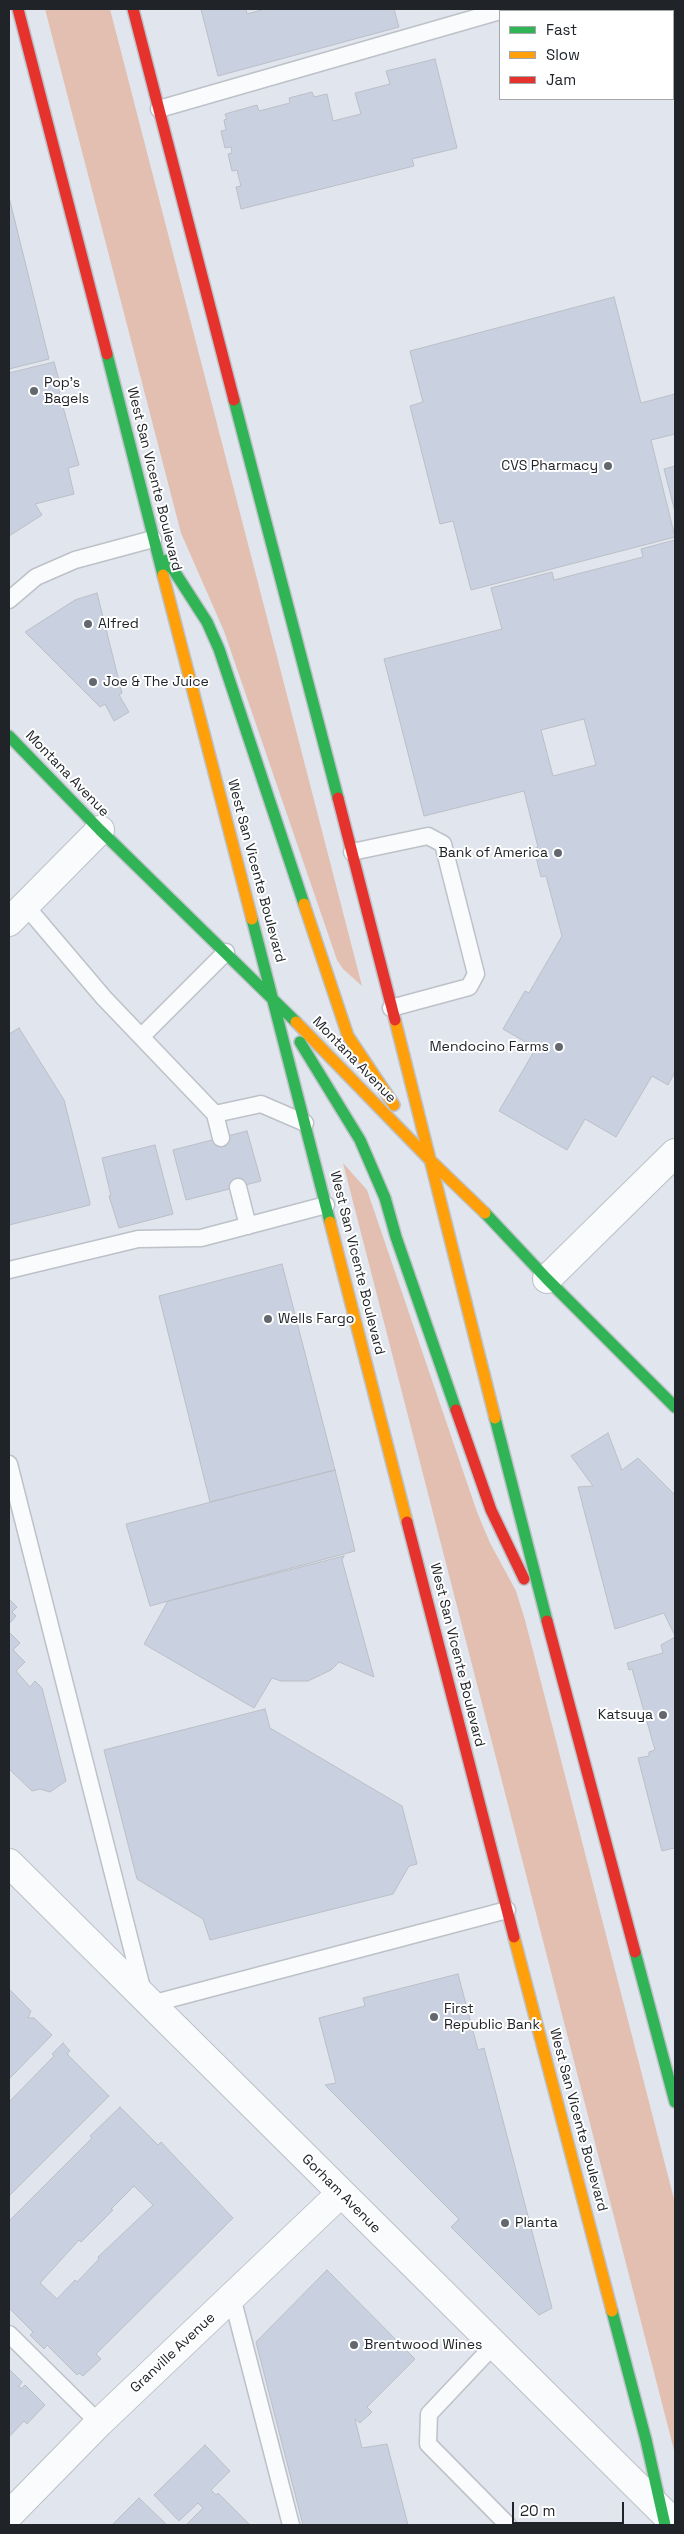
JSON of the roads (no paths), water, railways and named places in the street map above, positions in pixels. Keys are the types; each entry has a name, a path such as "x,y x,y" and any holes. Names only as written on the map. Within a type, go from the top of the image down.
{"main road":[{"name":"West San Vicente Boulevard","path":"18,9 507,1910 667,2520"},
{"path":"133,9 352,852 549,1630 675,2102"},
{"path":"153,539 207,622 219,649 348,1036 430,1160"},
{"name":"Montana Avenue","path":"9,736 100,830 274,999 430,1160 509,1236 547,1279 675,1407"},
{"path":"274,999 364,1148 385,1198 396,1237 491,1510 549,1630"}],"street":[{"path":"17,914 100,830"},
{"path":"547,1279 675,1153"},
{"name":"Gorham Avenue","path":"9,1863 667,2520"},
{"name":"Granville Avenue","path":"9,2515 99,2423 340,2194"}],"lane":[{"path":"159,109 499,11"},
{"path":"9,600 36,577 75,560 153,539"},
{"path":"352,852 428,836 443,844 476,974 469,987 391,1008"},
{"path":"17,914 142,1036 215,1114 221,1138"},
{"path":"142,1036 226,952"},
{"path":"215,1114 260,1104 305,1123"},
{"path":"238,1188 248,1226"},
{"path":"9,1270 138,1239 201,1238 326,1205"},
{"path":"9,1464 147,2000 507,1910"},
{"path":"232,2297 291,2525"},
{"path":"9,2334 99,2423"},
{"path":"493,2346 429,2414 428,2444 508,2525"}],"place":[{"name":"Pop's Bagels","path":"34,391"},
{"name":"CVS Pharmacy","path":"608,466"},
{"name":"Alfred","path":"88,624"},
{"name":"Joe & The Juice","path":"93,682"},
{"name":"Bank of America","path":"558,853"},
{"name":"Mendocino Farms","path":"559,1047"},
{"name":"Wells Fargo","path":"268,1319"},
{"name":"Katsuya","path":"663,1715"},
{"name":"First Republic Bank","path":"434,2017"},
{"name":"Planta","path":"505,2223"},
{"name":"Brentwood Wines","path":"354,2345"}]}
